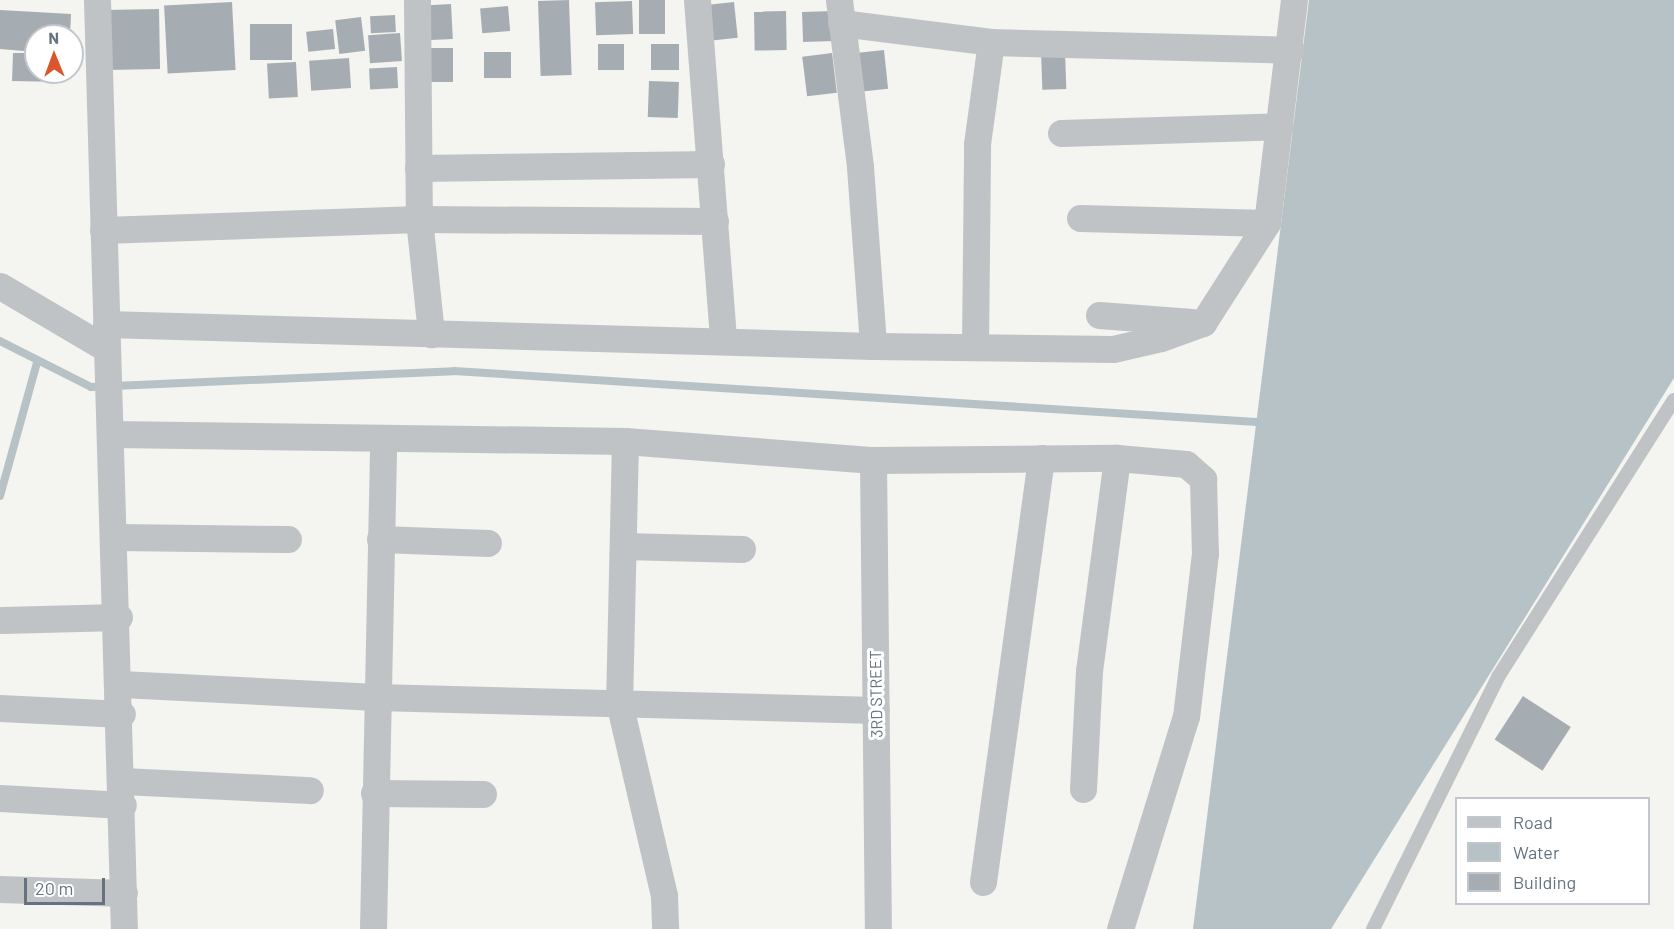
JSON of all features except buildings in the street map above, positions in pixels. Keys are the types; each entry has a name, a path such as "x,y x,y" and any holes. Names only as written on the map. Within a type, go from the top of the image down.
{"street":[{"path":"97,0 107,348 117,537 122,714 124,929"},
{"path":"417,0 419,219 431,334"},
{"path":"697,0 723,341"},
{"path":"0,286 107,348 431,334 873,346 1113,349 1203,323 1267,223 1291,50 1294,0"},
{"path":"873,346 860,167 840,11 991,42 1291,50"},
{"path":"975,346 977,144 991,42"},
{"path":"1061,133 1280,126"},
{"path":"418,168 711,164"},
{"path":"1080,218 1267,223"},
{"path":"103,230 419,219 715,221"},
{"path":"1099,315 1203,323"},
{"path":"112,423 383,440 625,441 873,460 1117,458 1186,464 1203,479 1205,554 1186,716 1120,929"},
{"path":"373,929 375,697 383,440"},
{"path":"625,441 619,702 664,896 665,929"},
{"path":"983,882 1041,458"},
{"path":"1083,789 1089,671 1117,458"},
{"name":"3RD STREET","path":"873,460 878,929"},
{"path":"117,537 288,539"},
{"path":"380,539 489,543"},
{"path":"623,546 742,549"},
{"path":"2,620 119,617"},
{"path":"121,684 375,697 876,710"},
{"path":"0,708 122,714"},
{"path":"0,798 123,793 310,790"},
{"path":"375,793 483,794"},
{"path":"0,889 124,893"}],"lane":[{"path":"1373,929 1498,677 1674,400"}],"water":[{"path":"1309,0 1674,0 1674,378 1331,929 1193,929"}],"waterway":[{"path":"0,341 91,387 454,371 1256,422"},
{"path":"0,496 37,363"}]}
